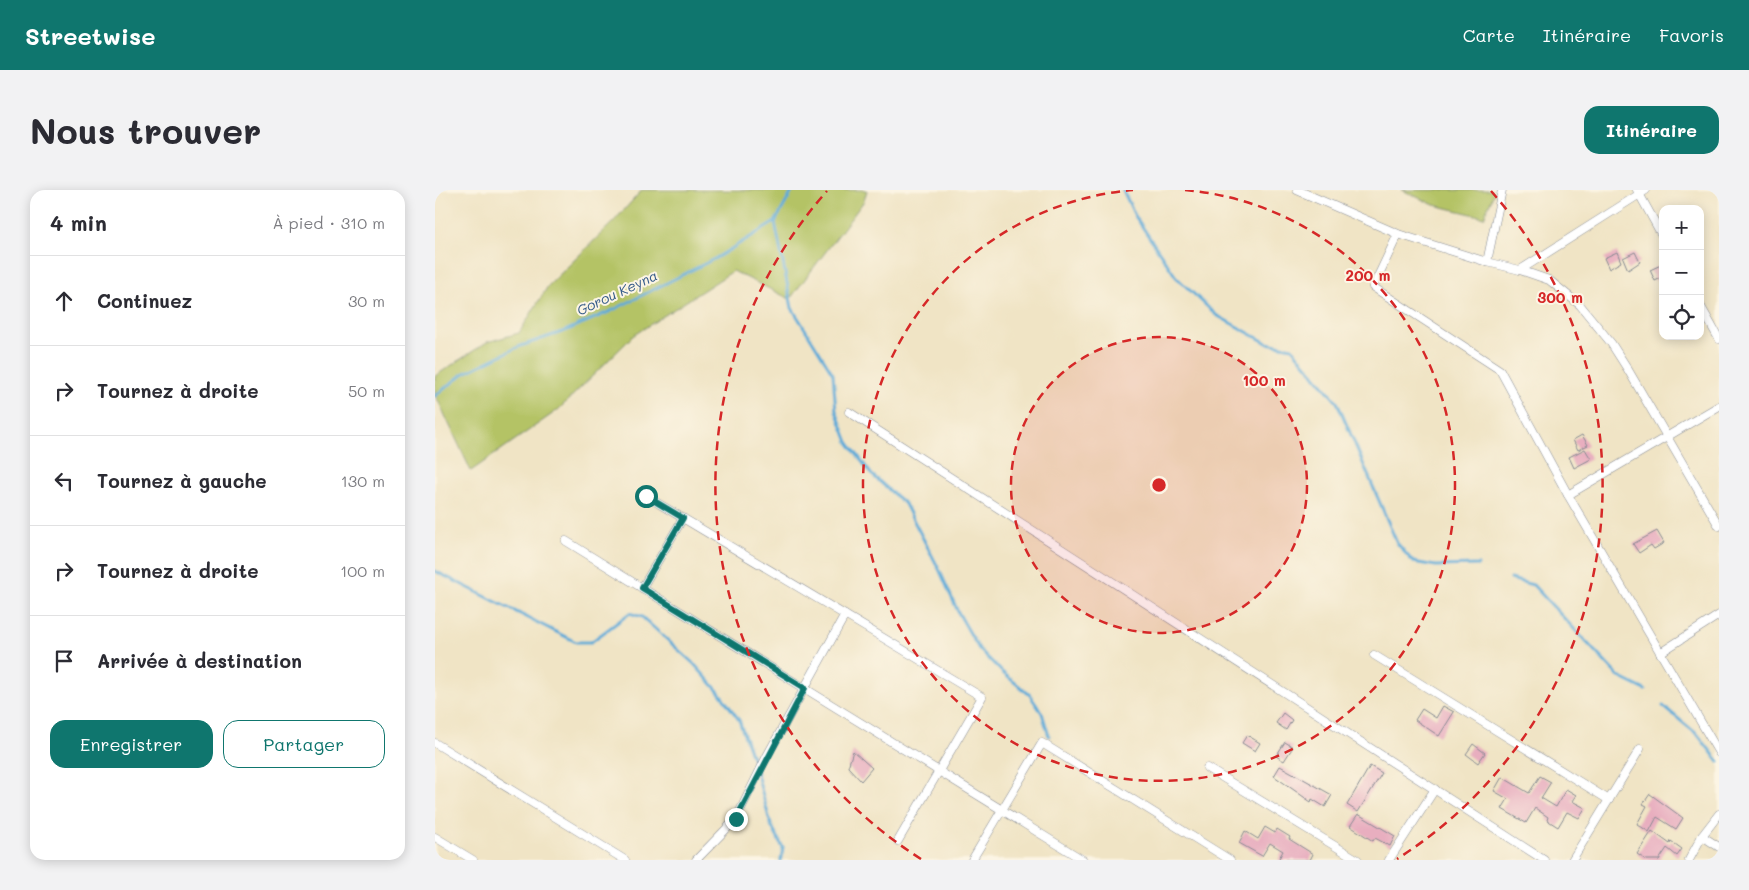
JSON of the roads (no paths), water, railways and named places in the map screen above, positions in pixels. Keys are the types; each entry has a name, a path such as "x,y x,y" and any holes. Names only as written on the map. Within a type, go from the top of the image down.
{"street":[{"path":"1297,190 1398,234 1549,280 1581,305 1622,360 1718,522"},
{"path":"1487,262 1503,190"},
{"path":"1519,270 1641,191 1659,229"},
{"path":"1398,234 1373,287 1500,370 1568,495 1719,753"},
{"path":"1704,312 1719,339"},
{"path":"1568,495 1719,406"},
{"path":"849,412 1545,860"},
{"path":"646,496 982,697 898,841"},
{"path":"642,588 683,518"},
{"path":"566,541 1083,860"},
{"path":"696,860 736,819 845,615"},
{"path":"1660,653 1719,615"},
{"path":"1374,655 1609,800"},
{"path":"435,743 625,860"},
{"path":"972,860 1041,743 1230,860"},
{"path":"1572,860 1640,750"},
{"path":"1207,768 1358,860"},
{"path":"1389,860 1435,789"},
{"path":"1689,860 1702,836 1719,814"},
{"path":"1702,836 1719,847"},
{"path":"435,837 473,860"}],"waterway":[{"name":"Gorou Keyna","path":"435,396 463,374 518,347 565,331 611,311 716,258 775,222 793,190"},
{"path":"1123,190 1135,216 1176,277 1216,315 1267,343 1292,348 1337,402 1397,543 1413,562 1436,566 1478,565"},
{"path":"775,222 792,308 833,374 836,411 848,442 871,474 905,504 939,569 959,614 979,649 1003,673 1029,694 1042,713 1049,736"},
{"path":"435,571 576,642 591,642 630,613 642,617 694,664 719,692 739,720 754,763 771,825 783,848 781,860"},
{"path":"1510,579 1533,585 1619,677 1645,690"},
{"path":"1663,706 1698,735 1719,762"}]}
